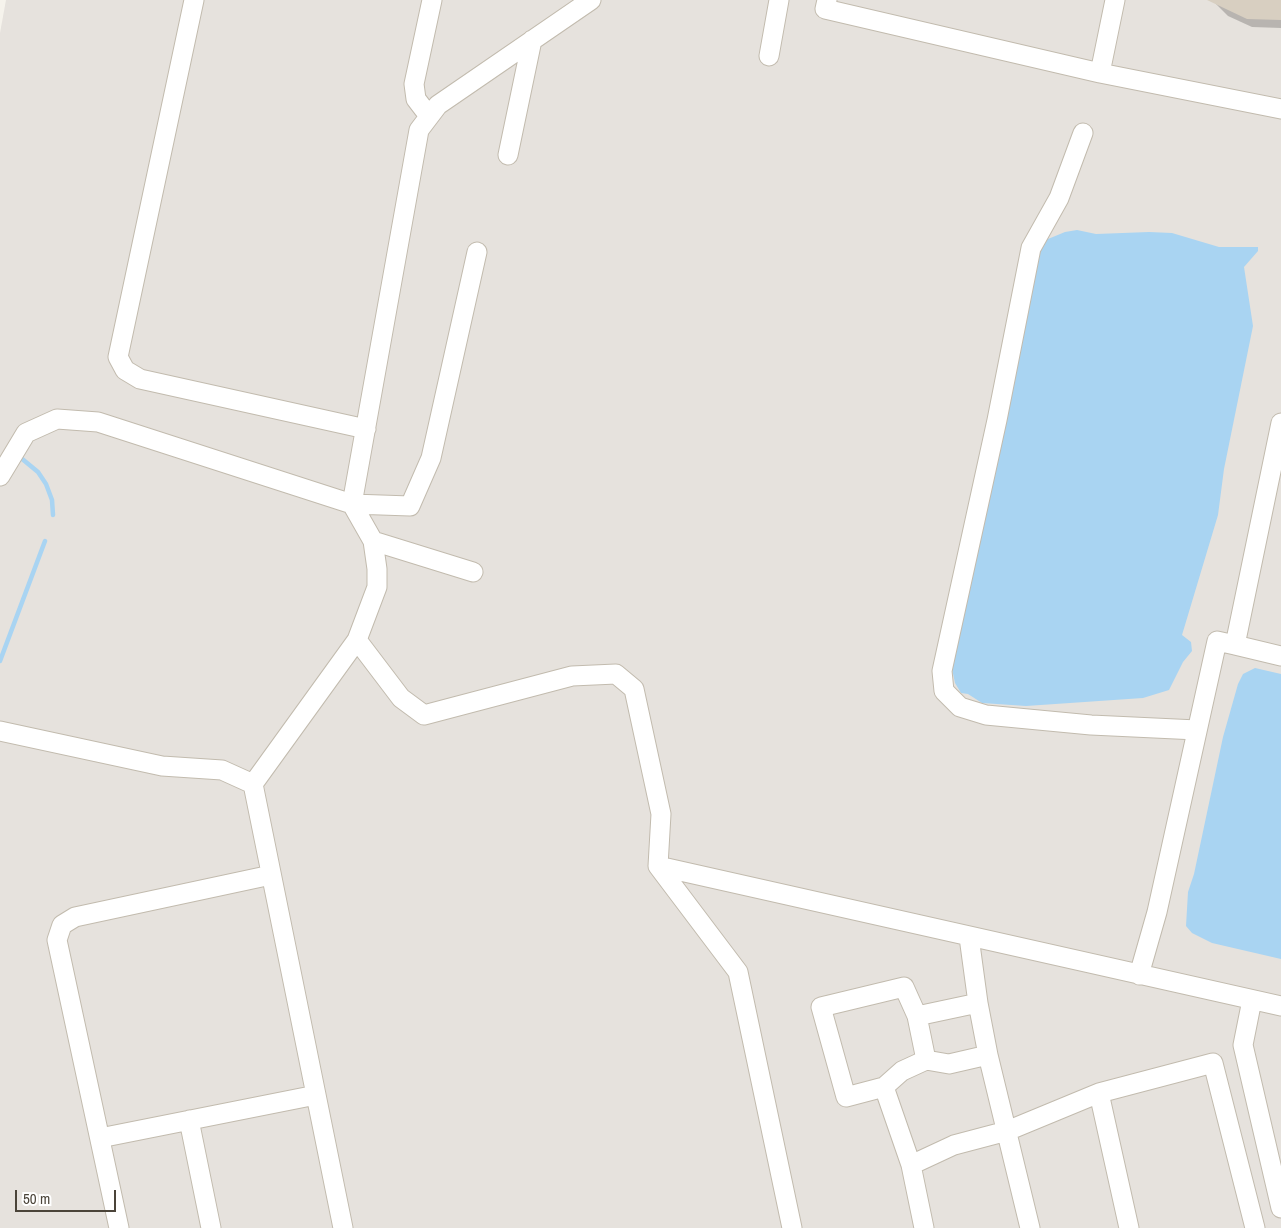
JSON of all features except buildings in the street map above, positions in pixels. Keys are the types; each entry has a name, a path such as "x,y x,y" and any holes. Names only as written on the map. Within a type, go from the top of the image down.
{"lane":[{"path":"194,0 118,357 125,370 140,379 366,429"},
{"path":"429,116 416,99 414,84 432,0"},
{"path":"343,1228 253,784 357,640 377,587 378,569 372,541 352,504 419,130 438,105 590,0"},
{"path":"769,56 779,0"},
{"path":"827,0 825,9 1100,73 1281,109"},
{"path":"1100,73 1115,0"},
{"path":"508,156 532,40"},
{"path":"1083,133 1059,198 1031,248 997,420 942,671 944,691 960,707 986,715 1092,725 1197,730"},
{"path":"0,476 26,433 57,419 98,422 352,504 410,506 431,458 477,252"},
{"path":"1235,646 1281,423"},
{"path":"372,541 473,572"},
{"path":"357,640 401,698 424,715 572,676 616,674 634,689 653,771 660,814 658,866 738,972 792,1228"},
{"path":"1139,975 1157,912 1217,641 1281,656"},
{"path":"0,732 162,766 222,770 253,784"},
{"path":"658,866 1281,1006"},
{"path":"119,1228 57,940 62,925 75,917 271,875"},
{"path":"970,937 978,1004 988,1055 1030,1228"},
{"path":"926,1060 917,1016 904,987 821,1007 846,1097 884,1087 902,1071 926,1060 949,1064 988,1055"},
{"path":"1252,1000 1243,1045 1281,1208"},
{"path":"917,1016 978,1004"},
{"path":"911,1165 954,1145 1007,1131 1099,1093 1213,1063 1255,1228"},
{"path":"884,1087 911,1165 924,1228"},
{"path":"1099,1093 1129,1228"},
{"path":"100,1138 316,1095"},
{"path":"189,1120 211,1228"}],"shaded area":[{"path":"6,0 1281,0 1281,1228 0,1228 0,33"}],"water":[{"path":"1077,230 1096,234 1172,233 1219,247 1258,247 1258,251 1244,267 1253,326 1224,469 1218,515 1182,635 1191,642 1192,651 1183,662 1169,690 1143,698 1026,706 982,703 968,694 961,693 955,683 951,664 1042,244 1048,239 1065,232"},
{"path":"1255,668 1281,674 1281,959 1212,943 1192,933 1186,926 1188,892 1194,874 1223,737 1238,684 1243,674"}],"waterway":[{"path":"21,458 38,472 46,484 52,500 53,515"},
{"path":"0,661 45,541"}]}
